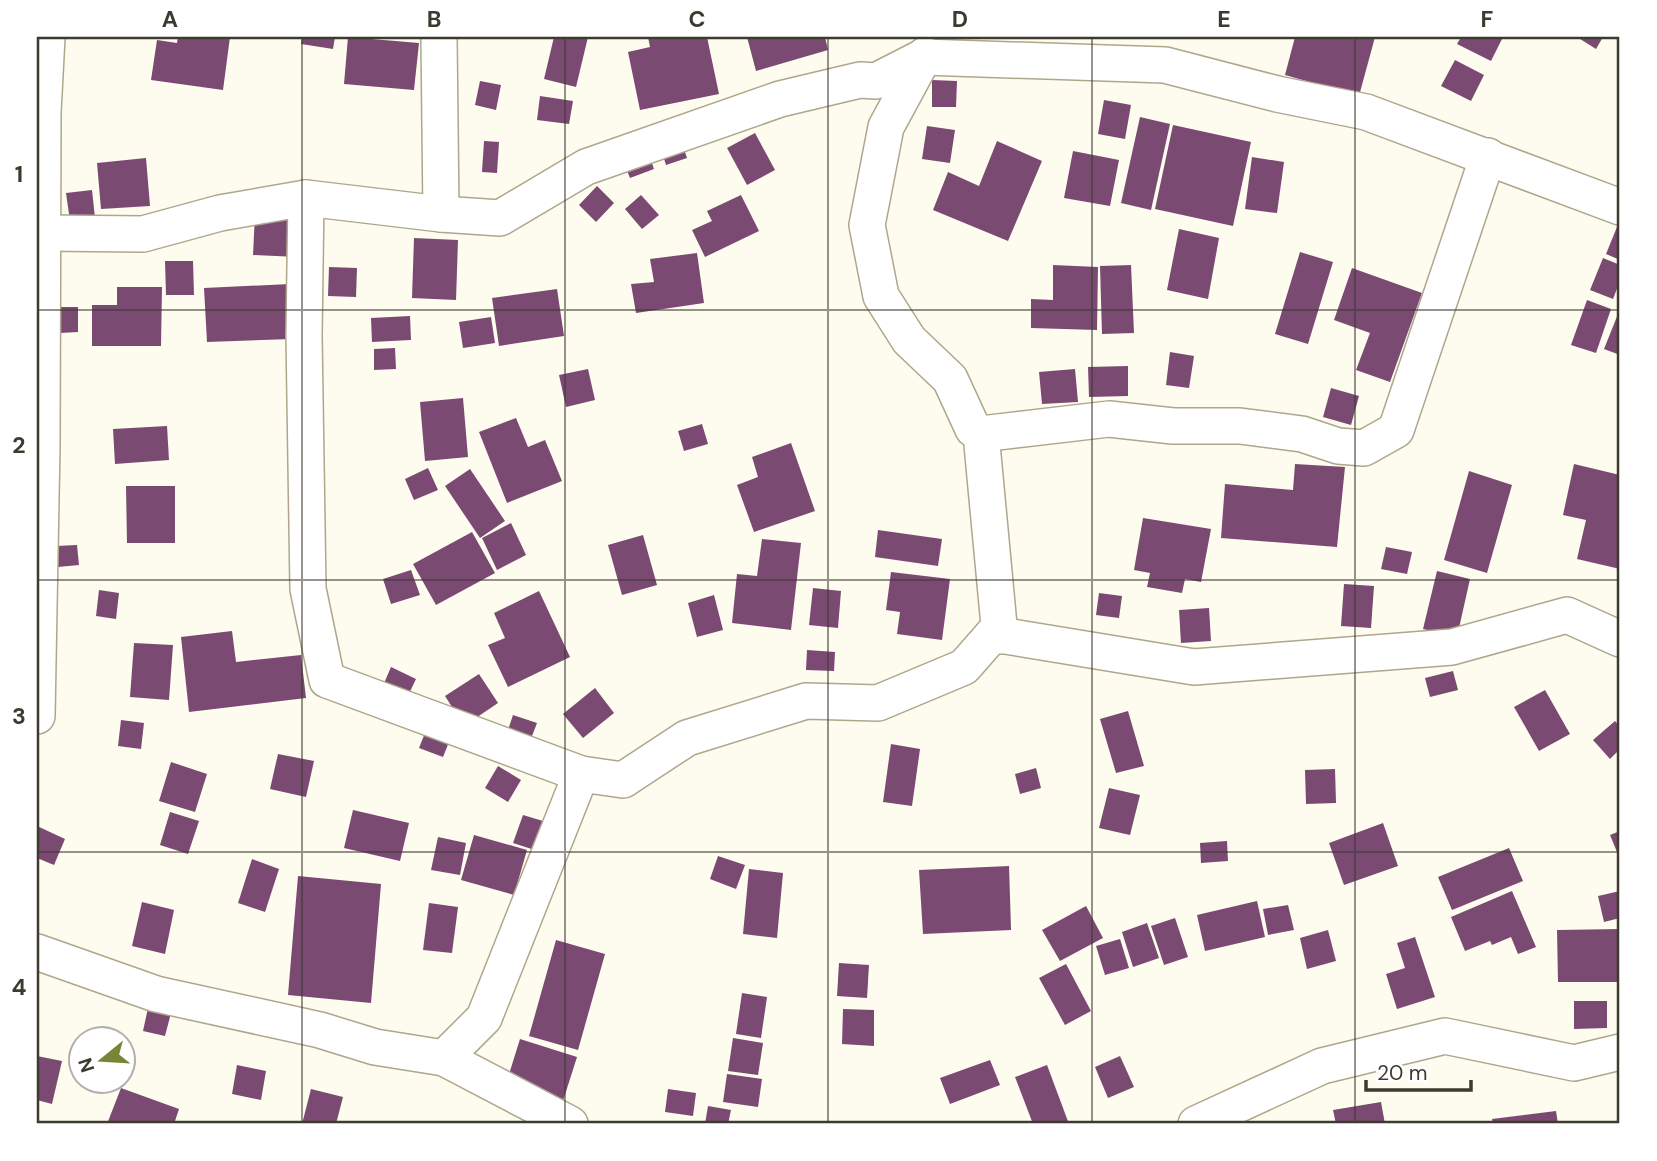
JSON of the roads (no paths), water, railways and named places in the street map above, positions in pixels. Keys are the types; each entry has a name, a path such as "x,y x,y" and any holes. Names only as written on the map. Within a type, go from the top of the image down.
{"street":[{"path":"37,716 44,233 40,112 47,37"},
{"path":"439,37 441,214"},
{"path":"44,233 143,234 220,213 306,198 500,218 586,167 611,157 780,99 860,80 876,82 932,47 1171,51 1277,94 1366,112 1620,207"},
{"path":"932,47 886,127 867,225 881,296 909,340 950,379 973,429 981,433 1109,419 1173,426 1240,426 1301,434 1338,446 1364,448 1396,429 1488,156"},
{"path":"306,198 304,335 308,589 327,680 580,774 623,780 687,738 806,701 878,704 964,667 993,634"},
{"path":"981,433 1000,636 993,634"},
{"path":"993,634 1194,667 1451,646 1567,615 1620,639"},
{"path":"444,1058 484,1018 580,774"},
{"path":"37,953 156,994 320,1030 375,1047 444,1058 570,1124"},
{"path":"1196,1124 1322,1066 1445,1036 1574,1063 1620,1052"}]}
